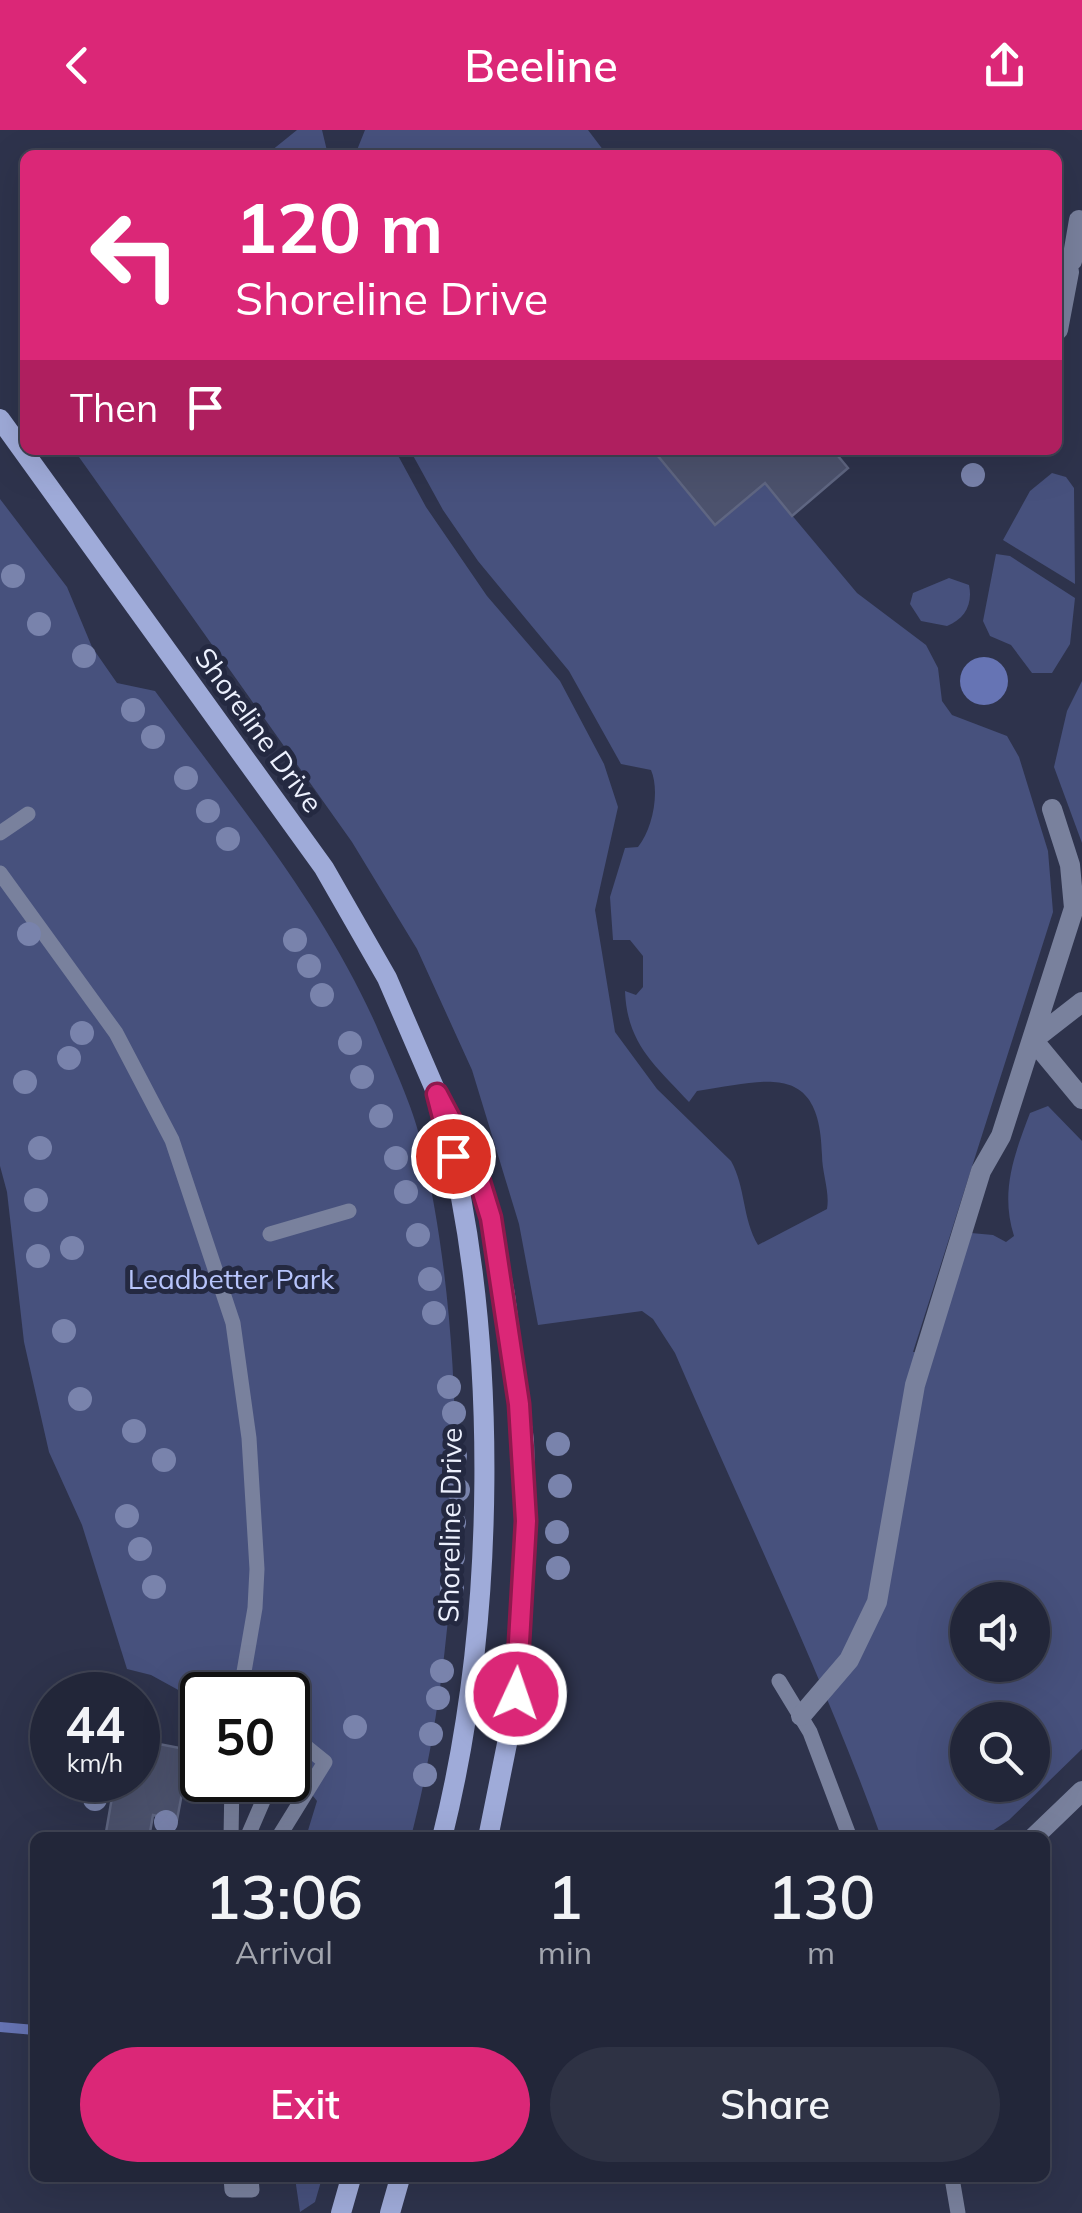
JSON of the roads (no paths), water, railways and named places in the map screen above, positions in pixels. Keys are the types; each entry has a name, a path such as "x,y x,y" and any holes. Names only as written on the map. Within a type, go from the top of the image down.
{"main road":[{"name":"Shoreline Drive","path":"0,418 20,446"},
{"name":"Shoreline Drive","path":"27,455 324,868 387,978 437,1094 475,1166 491,1218 524,1441 526,1521 516,1694 489,1832"},
{"name":"Shoreline Drive","path":"437,1094 468,1234 483,1482 470,1701 443,1832"},
{"path":"341,2213 349,2182"},
{"path":"390,2213 399,2182"}],"street":[{"path":"1062,309 1079,220"},
{"path":"801,1716 849,1660 877,1602 920,1368 981,1172 1001,1136 1079,900 1052,809"},
{"path":"1033,1040 1082,1002"},
{"path":"1033,1040 1082,1100"},
{"path":"1039,1832 1082,1791"}],"lane":[{"path":"0,833 28,814"},
{"path":"0,873 116,1033 172,1140 233,1323 249,1438 257,1569 244,1672"},
{"path":"270,1234 349,1211"},
{"path":"779,1681 801,1716 848,1832"},
{"path":"310,1750 325,1762 310,1784"},
{"path":"231,1832 232,1802"},
{"path":"250,1832 263,1802"},
{"path":"280,1832 298,1802"},
{"path":"953,2182 958,2213"},
{"path":"231,2184 251,2184"}],"waterway":[{"path":"0,2027 30,2030"}],"park label":[{"name":"Leadbetter Park","path":"231,1279"}]}
